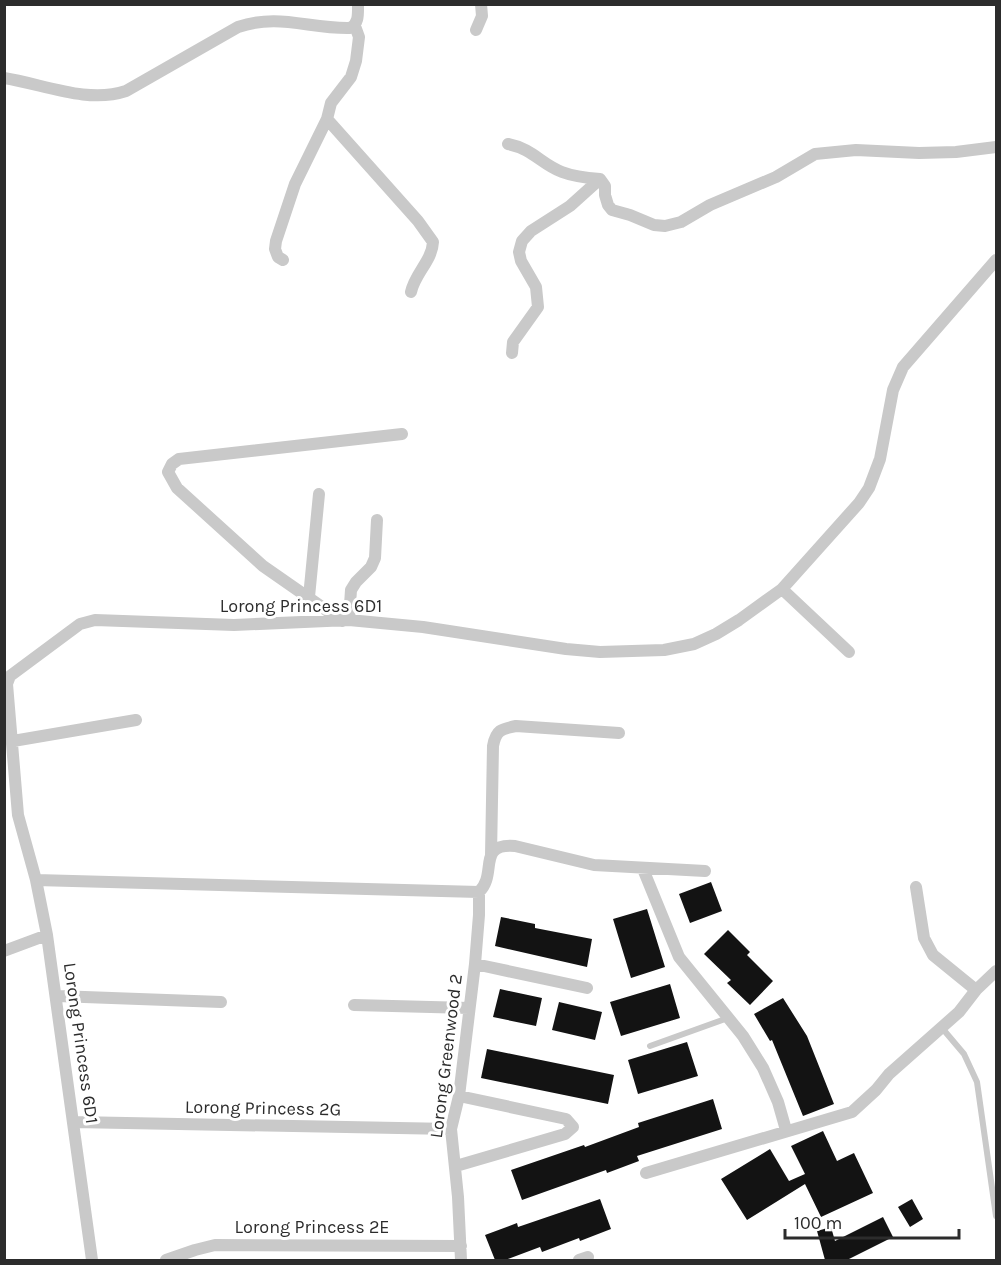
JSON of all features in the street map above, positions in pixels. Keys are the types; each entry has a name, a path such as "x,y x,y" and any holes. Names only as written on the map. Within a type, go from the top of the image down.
{"street":[{"path":"284,260 278,257 275,249 276,242 295,184 327,119 330,104 351,77 356,61 360,37 355,26 358,4"},
{"path":"476,30 482,16 481,4"},
{"path":"4,78 92,95 115,94 126,91 238,27 254,22 278,20 343,28 355,26"},
{"path":"327,119 418,221 433,242 432,253 413,280 411,292"},
{"path":"508,144 532,152 561,172 600,179 605,186 605,195 612,210 654,225 665,226 681,222 719,201 777,177 816,154 856,150 956,152 996,147"},
{"path":"512,353 513,342 538,307 536,287 521,261 519,252 522,240 531,231 570,206 600,179"},
{"name":"Lorong Princess 6D1","path":"92,1260 47,934 36,880 18,815 8,684 10,676 80,624 95,620 234,625 346,621 423,627 600,652 664,650 694,644 739,620 782,589 860,503 869,488 880,459 893,390 903,367 996,260"},
{"path":"377,520 375,558 371,567 351,590 346,621 263,566 177,488 168,472 172,464 180,459 402,434"},
{"path":"309,597 319,494"},
{"path":"782,589 849,652"},
{"path":"12,741 136,720"},
{"name":"Lorong Greenwood 2","path":"461,1260 456,1166 451,1130 459,1096 475,964 479,892 486,880 490,855 495,734 501,729 516,726 619,733"},
{"path":"4,812 18,815"},
{"path":"490,855 503,845 594,865 705,871"},
{"path":"643,869 679,957 729,1017 763,1068 778,1102 786,1131"},
{"path":"36,880 479,892"},
{"path":"916,887 924,938 933,955 975,990"},
{"path":"5,948 47,934"},
{"path":"475,964 587,988"},
{"path":"646,1173 852,1112 876,1090 889,1074 959,1012 975,990 996,971"},
{"path":"57,996 221,1002"},
{"path":"354,1005 469,1008"},
{"path":"456,1166 565,1134 573,1127 572,1123 566,1119 459,1096"},
{"name":"Lorong Princess 2G","path":"74,1122 451,1130"},
{"name":"Lorong Princess 2E","path":"166,1260 215,1245 461,1246"},
{"path":"202,1260 206,1247"}],"lane":[{"path":"650,1046 729,1017"},
{"path":"942,1028 964,1054 976,1082 996,1216"}],"building":[{"path":"711,882 722,911 690,923 679,894"},
{"path":"647,909 665,967 631,978 613,919"},
{"path":"501,917 535,924 535,928 592,939 587,967 495,946"},
{"path":"728,930 750,952 747,955 773,981 750,1005 727,983 731,980 704,954"},
{"path":"670,984 680,1018 621,1036 610,1002"},
{"path":"500,989 542,998 536,1026 493,1017"},
{"path":"783,998 807,1036 834,1104 803,1116 772,1040 770,1041 754,1014"},
{"path":"559,1002 602,1012 595,1040 552,1030"},
{"path":"687,1042 698,1076 638,1094 628,1060"},
{"path":"487,1049 614,1075 608,1104 481,1078"},
{"path":"713,1099 722,1129 637,1156 639,1161 607,1173 606,1170 522,1200 511,1170 584,1145 585,1147 639,1127 638,1123"},
{"path":"823,1131 837,1161 854,1153 873,1193 821,1217 805,1184 747,1220 721,1179 770,1149 789,1181 805,1174 791,1146"},
{"path":"600,1199 611,1229 542,1252 540,1247 505,1260 495,1260 485,1235 517,1223 518,1227"},
{"path":"912,1199 923,1219 910,1227 898,1207"},
{"path":"883,1217 893,1237 847,1260 825,1260 817,1231 831,1227 835,1241"}]}
